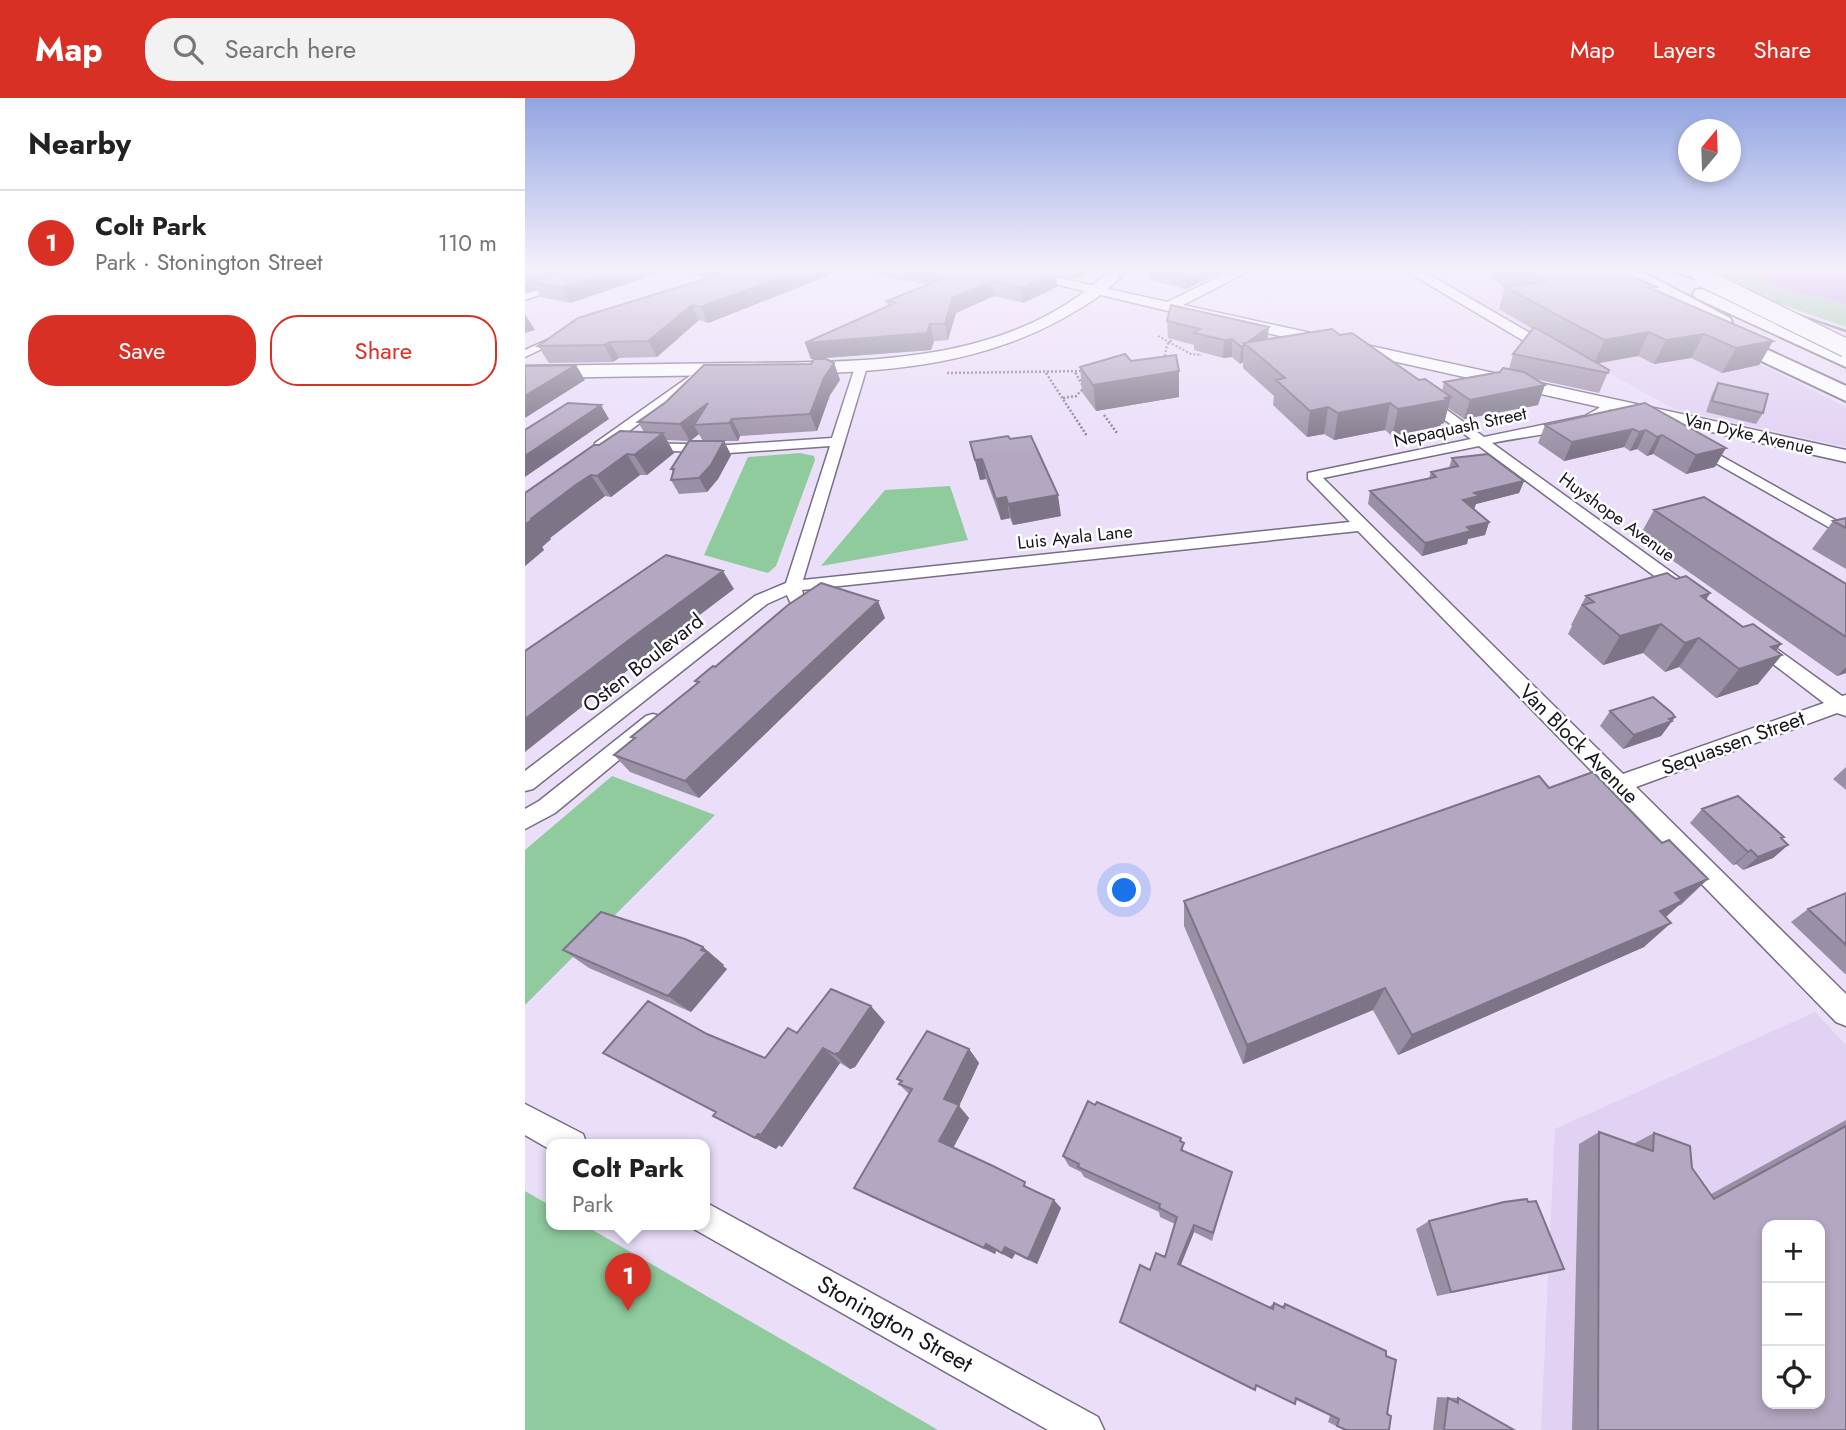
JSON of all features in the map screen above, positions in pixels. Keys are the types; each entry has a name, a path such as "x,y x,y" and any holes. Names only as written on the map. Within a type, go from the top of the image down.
{"highway":[{"path":"1713,330 1846,394"},
{"path":"1740,330 1846,380"},
{"path":"1778,330 1846,361"},
{"path":"1810,330 1846,348"}],"main road":[{"path":"525,372 861,367 916,363 985,348 1028,330"}],"street":[{"name":"Van Dyke Avenue","path":"1261,330 1376,359 1608,403 1665,426 1846,456"},
{"path":"1516,330 1581,367"},
{"path":"525,355 570,334"},
{"path":"784,614 795,601 793,586 861,367"},
{"path":"585,457 706,370"},
{"name":"Huyshope Avenue","path":"1414,391 1698,600"},
{"path":"1624,391 1644,403 1665,426 1846,532"},
{"name":"Nepaquash Street","path":"1313,475 1589,419 1604,410 1608,403"},
{"path":"604,443 703,450 837,442"},
{"name":"Van Block Avenue","path":"1313,475 1360,526 1846,1013"},
{"name":"Luis Ayala Lane","path":"793,586 1360,526"},
{"name":"Osten Boulevard","path":"525,783 761,600 793,586"},
{"path":"1741,632 1844,705"},
{"name":"Sequassen Street","path":"1620,784 1844,705"},
{"path":"525,820 547,807 666,710"},
{"path":"525,1119 561,1139"},
{"name":"Stonington Street","path":"710,1222 1085,1430"}],"path":[{"path":"1164,370 1164,353 1169,342 1182,332 1170,333"},
{"path":"1158,335 1191,354 1202,355"},
{"path":"1074,371 1083,387"},
{"path":"939,373 1087,371"},
{"path":"1046,372 1087,436"},
{"path":"1063,398 1076,396 1083,387 1093,386"},
{"path":"1104,415 1117,433"}],"shaded area":[{"path":"1530,330 1682,330 1754,361 1846,407 1846,447 1674,409"},
{"path":"1815,1012 1846,1045 1846,1430 1541,1430 1555,1129"}],"green space":[{"path":"800,453 814,456 815,460 776,566 768,573 704,555 748,457"},
{"path":"950,486 968,540 821,566 885,490"},
{"path":"612,776 715,815 525,1005 525,850"},
{"path":"525,1191 546,1203 546,1230 593,1230 938,1430 525,1430"}],"building":[{"path":"561,330 661,330 648,341 538,346"},
{"path":"834,330 928,330 927,333 805,343"},
{"path":"1198,330 1265,330 1241,347 1232,339 1224,340 1194,333"},
{"path":"1325,330 1334,330 1340,335 1352,333 1419,380 1425,379 1451,397 1398,409 1390,403 1338,413 1328,407 1310,411 1276,380 1285,378 1244,343"},
{"path":"1532,330 1540,330 1609,370 1608,373 1513,354"},
{"path":"1586,330 1748,330 1773,341 1736,348 1704,334 1666,340 1649,332 1604,340"},
{"path":"1125,354 1131,361 1176,355 1179,371 1093,385 1080,367"},
{"path":"814,359 826,359 834,363 824,378 810,414 732,419 729,423 694,425 708,403 680,424 638,422 666,402 704,365 811,364"},
{"path":"576,365 525,396 525,366"},
{"path":"1503,368 1524,372 1545,385 1470,400 1444,382 1500,372"},
{"path":"1718,383 1768,394 1763,413 1712,401"},
{"path":"568,403 601,405 525,456 525,430"},
{"path":"1645,403 1726,448 1696,455 1662,435 1657,437 1646,430 1639,432 1633,429 1572,442 1545,425"},
{"path":"620,431 663,433 634,455 627,454 597,476 591,475 577,484 525,525 525,493 594,445 599,445"},
{"path":"1008,436 1010,439 1031,436 1058,495 1008,504 1006,497 996,499 982,459 975,460 970,442"},
{"path":"689,441 724,441 711,465 699,478 671,480 674,469 671,469"},
{"path":"1488,454 1524,481 1474,493 1479,496 1463,500 1489,522 1467,527 1471,531 1425,543 1370,491 1436,477 1431,472 1458,466 1452,458"},
{"path":"1704,497 1846,584 1846,637 1654,510"},
{"path":"1846,518 1846,528 1833,521"},
{"path":"666,555 723,571 525,719 525,651"},
{"path":"1667,573 1676,579 1686,576 1710,593 1701,596 1743,627 1753,624 1781,644 1771,647 1782,655 1739,669 1699,638 1685,643 1661,624 1620,636 1583,605 1594,602 1586,596"},
{"path":"821,583 878,601 685,781 614,755 635,738 631,737 699,682 695,681 713,666 788,605"},
{"path":"1653,697 1672,713 1675,717 1669,719 1672,721 1634,735 1610,711"},
{"path":"1593,772 1662,843 1669,840 1708,879 1675,893 1682,901 1660,911 1671,923 1412,1035 1385,988 1247,1045 1184,901 1539,776 1549,788"},
{"path":"1738,796 1784,837 1781,838 1788,845 1758,857 1751,850 1748,852 1702,809"},
{"path":"1846,893 1846,945 1808,909"},
{"path":"601,912 685,939 703,947 701,950 707,952 668,996 563,950"},
{"path":"831,989 871,1006 839,1053 834,1054 823,1048 761,1135 758,1134 755,1138 713,1116 716,1112 603,1053 648,1001 707,1034 765,1058 788,1028 797,1033"},
{"path":"927,1031 969,1049 944,1099 959,1105 939,1141 1025,1182 1024,1186 1054,1200 1028,1259 1005,1247 1002,1253 986,1244 984,1248 854,1188 912,1089 899,1084 902,1081 897,1079"},
{"path":"1088,1101 1095,1105 1097,1102 1181,1138 1180,1141 1184,1143 1181,1150 1232,1172 1213,1233 1194,1225 1178,1264 1273,1309 1274,1303 1284,1308 1285,1304 1386,1351 1386,1356 1396,1360 1387,1414 1391,1416 1389,1430 1346,1430 1337,1426 1339,1419 1296,1398 1295,1404 1256,1385 1255,1390 1120,1322 1140,1265 1150,1270 1156,1253 1165,1257 1177,1217 1159,1208 1160,1204 1078,1167 1079,1164 1063,1156"},
{"path":"1846,1126 1846,1430 1598,1430 1599,1132 1653,1151 1654,1133 1690,1146 1692,1168 1714,1199"},
{"path":"1527,1199 1528,1202 1536,1201 1564,1269 1451,1292 1429,1221 1504,1202"},
{"path":"1448,1398 1458,1403 1458,1398 1514,1430 1444,1430"}],"place":[{"name":"Colt Park","path":"628,1311"}]}
